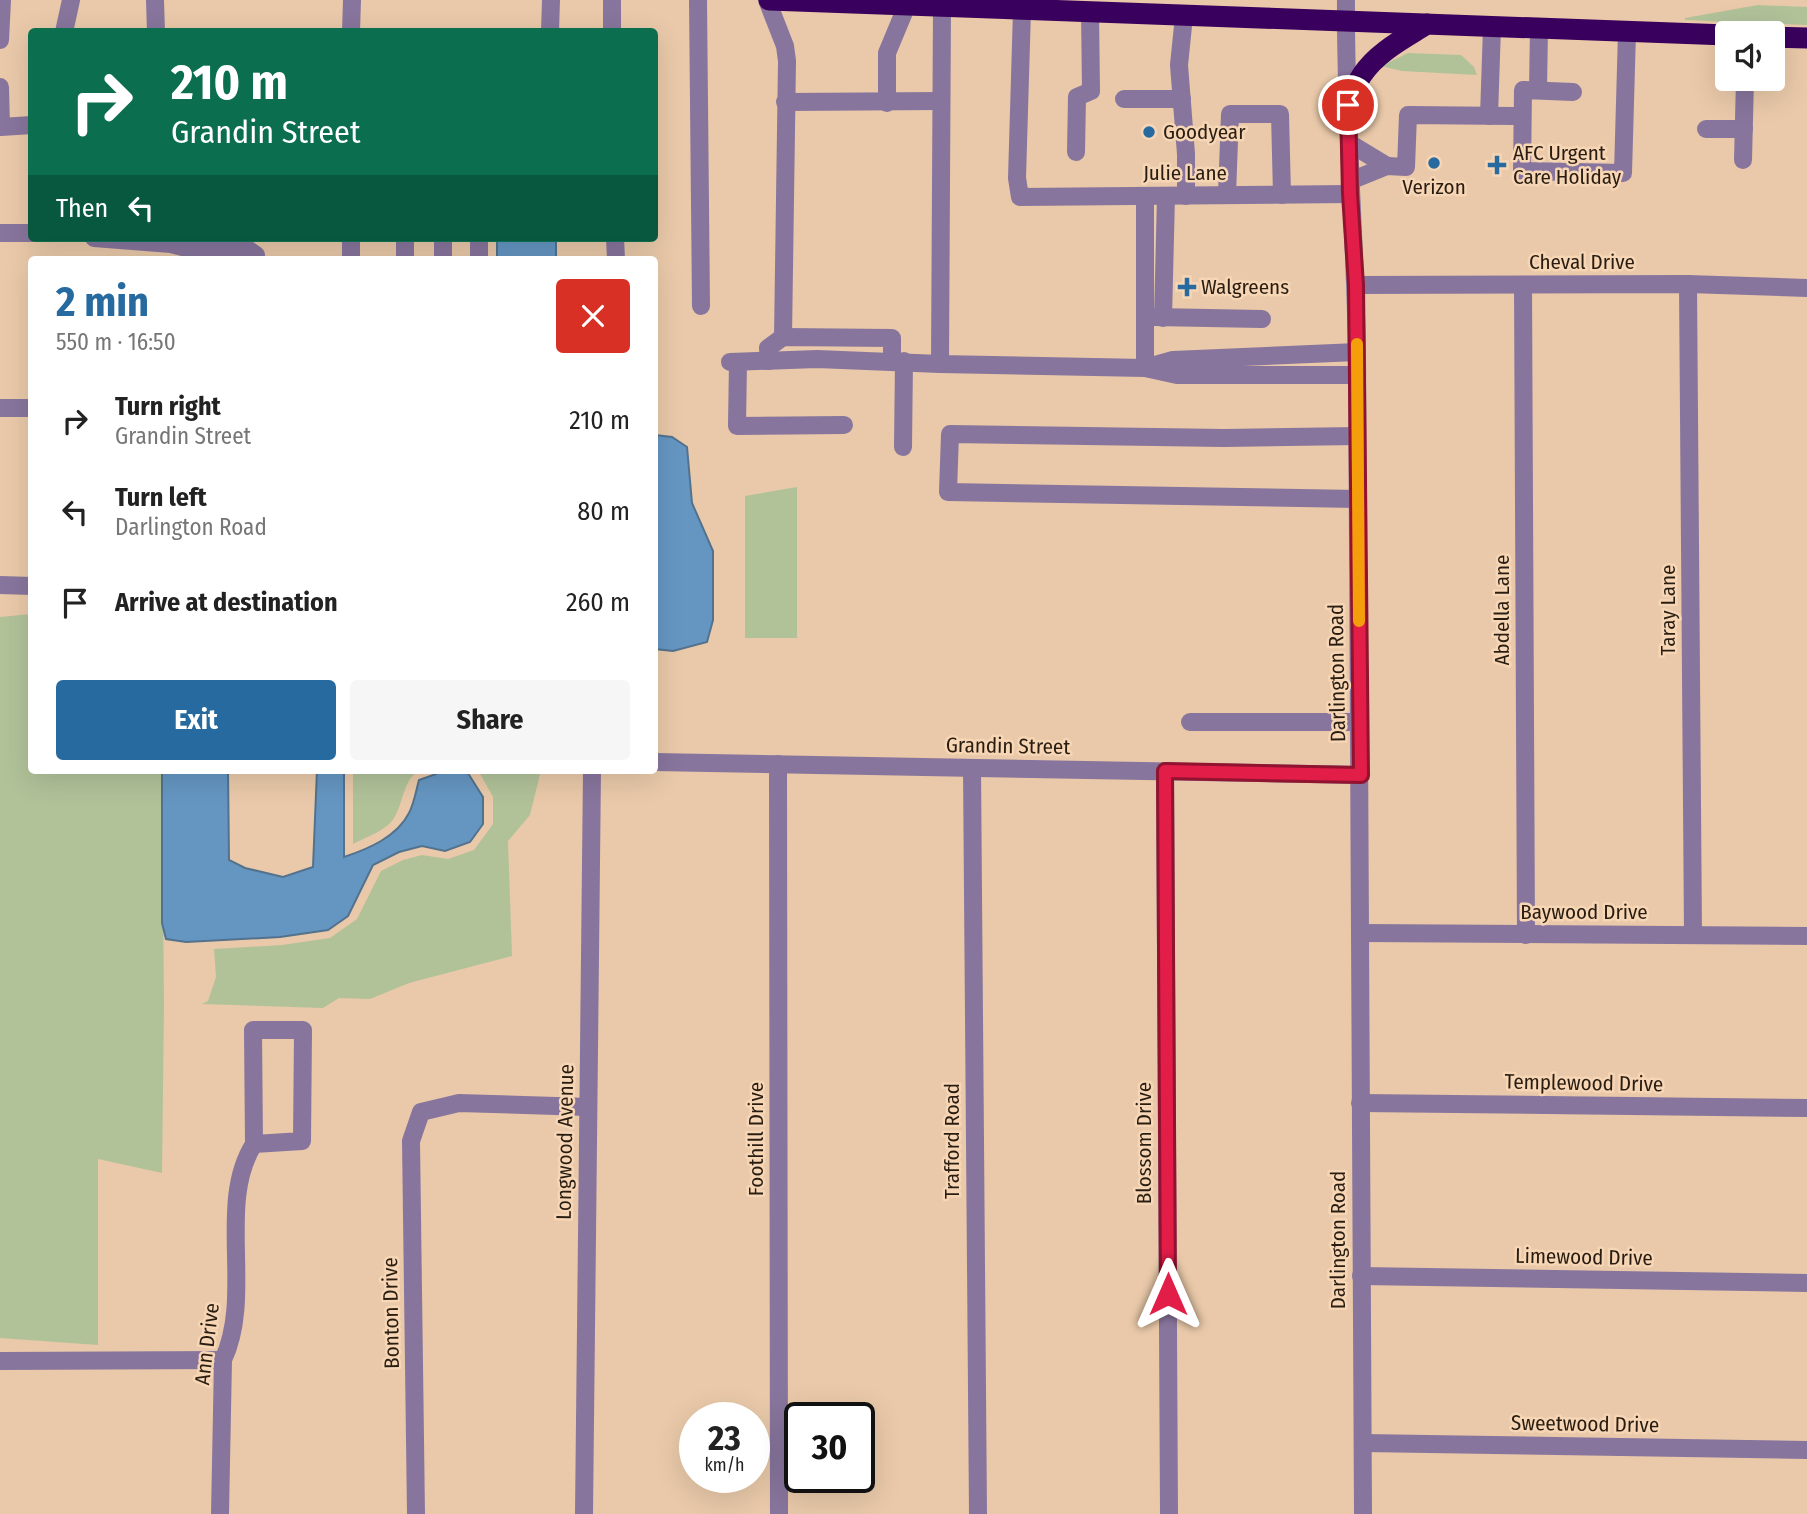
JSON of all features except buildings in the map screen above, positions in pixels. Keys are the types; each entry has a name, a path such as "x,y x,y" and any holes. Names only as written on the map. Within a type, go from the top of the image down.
{"highway":[{"path":"768,0 1715,35"},
{"path":"1348,105 1369,65 1427,24"},
{"path":"1785,37 1807,38"}],"street":[{"path":"0,40 2,0"},
{"path":"65,28 71,0"},
{"path":"155,0 156,28"},
{"path":"351,28 352,0"},
{"path":"550,28 551,0"},
{"path":"612,0 612,28"},
{"path":"698,0 701,306"},
{"path":"768,0 785,46 787,61 783,337"},
{"name":"Darlington Road","path":"1346,0 1357,352 1363,1514"},
{"path":"887,103 887,53 907,5"},
{"path":"940,363 942,6"},
{"name":"Julie Lane","path":"1022,10 1017,166 1020,197 1282,195 1350,188"},
{"path":"1076,152 1077,97 1091,91 1090,12"},
{"path":"1184,16 1179,65 1185,196"},
{"path":"1489,116 1492,27"},
{"path":"1538,90 1539,29"},
{"path":"1573,92 1523,90 1522,171 1623,173 1628,32"},
{"path":"0,88 1,127 28,125"},
{"path":"1743,160 1745,91"},
{"path":"1124,99 1182,99"},
{"path":"785,103 942,101"},
{"path":"1227,195 1230,114 1280,114 1282,195"},
{"path":"1349,143 1387,166 1406,167 1408,115 1514,116"},
{"path":"1706,129 1744,130"},
{"path":"1350,188 1387,166"},
{"path":"1145,196 1145,368"},
{"path":"1163,317 1166,196"},
{"path":"0,233 28,233"},
{"path":"152,242 190,249 249,250 256,256"},
{"name":"Cheval Drive","path":"1356,285 1688,284 1807,288"},
{"name":"Taray Lane","path":"1688,284 1693,935"},
{"name":"Abdella Lane","path":"1523,285 1526,935"},
{"path":"1145,317 1262,319"},
{"path":"769,361 768,348 783,337 892,338 898,361 903,447"},
{"path":"1145,368 1173,360 1357,352"},
{"path":"844,425 737,426 734,362 898,361 1145,368 1177,375 1357,375"},
{"path":"0,408 28,408"},
{"path":"1357,436 1224,438 950,434 948,492 1358,499"},
{"path":"0,585 28,586"},
{"path":"1190,722 1360,722"},
{"name":"Grandin Street","path":"658,762 1361,775"},
{"name":"Foothill Drive","path":"778,764 779,1514"},
{"name":"Trafford Road","path":"972,768 978,1514"},
{"name":"Blossom Drive","path":"1165,771 1169,1514"},
{"name":"Longwood Avenue","path":"584,1514 592,774"},
{"name":"Baywood Drive","path":"1361,933 1807,936"},
{"path":"253,1030 303,1030 302,1141 254,1144 253,1030"},
{"name":"Bonton Drive","path":"416,1514 411,1141 421,1112 459,1103 588,1107"},
{"name":"Templewood Drive","path":"1360,1103 1807,1108"},
{"name":"Ann Drive","path":"220,1514 223,1360 230,1345 235,1313 238,1180 244,1158 254,1144"},
{"name":"Limewood Drive","path":"1361,1276 1807,1283"},
{"path":"0,1360 223,1360"},
{"name":"Sweetwood Drive","path":"1363,1443 1807,1450"}],"green space":[{"path":"1758,5 1807,7 1807,25 1785,24 1785,21 1715,21 1685,18"},
{"path":"1408,53 1461,55 1474,67 1477,75 1402,71 1381,66"},
{"path":"797,487 797,638 745,638 745,496"},
{"path":"28,614 28,774 162,774 162,1173 98,1159 98,1345 0,1338 0,617"},
{"path":"353,774 415,774 388,825 353,844"},
{"path":"480,774 540,774 530,815 508,841 512,956 409,983 370,999 339,998 323,1008 202,1004 208,1001 216,977 214,949 282,945 330,938 357,919 381,871 403,860 422,855 448,859 474,850 493,824 493,797"}],"water":[{"path":"497,242 556,242 556,256 497,256"},
{"path":"658,435 672,437 687,447 692,503 713,551 713,620 707,642 673,651 658,649"},
{"path":"162,774 228,774 229,860 245,868 283,877 313,867 317,774 344,774 344,857 372,846 397,829 411,809 419,780 436,774 469,774 483,797 483,824 470,842 445,851 422,846 399,852 373,865 348,916 328,930 280,937 186,942 166,939 162,923"}],"slow traffic":[{"path":"1357,344 1359,621"}],"place":[{"name":"Goodyear","path":"1149,132"},
{"name":"Verizon","path":"1434,163"},
{"name":"AFC Urgent Care Holiday","path":"1497,165"},
{"name":"Walgreens","path":"1187,287"}],"route":[{"path":"1168,1294 1165,771 1361,775 1356,285 1348,105"}]}
